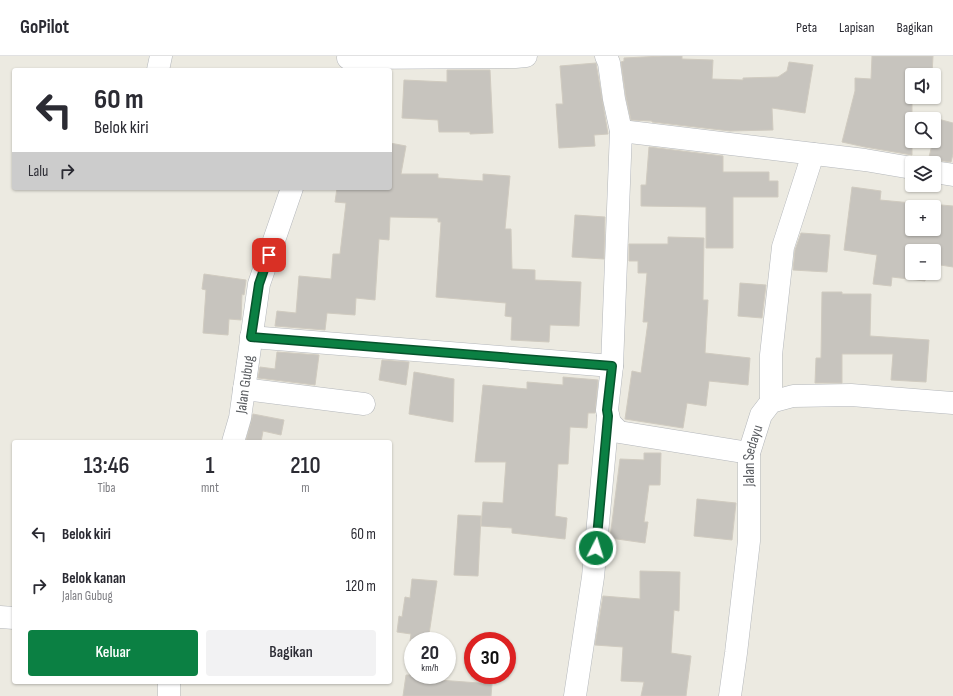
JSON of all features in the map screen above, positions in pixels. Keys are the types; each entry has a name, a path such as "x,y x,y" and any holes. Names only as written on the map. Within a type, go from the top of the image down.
{"street":[{"path":"158,68 161,56"},
{"path":"347,61 526,56"},
{"path":"606,56 609,63 614,99 621,131 612,366 607,410 610,422 619,432 749,453"},
{"path":"621,131 865,160 905,167"},
{"path":"813,154 783,247 771,355 772,402 794,396 851,395 953,403"},
{"path":"941,173 953,175"},
{"name":"Jalan Gubug","path":"234,440 240,418 259,284 291,190"},
{"path":"251,337 612,366"},
{"path":"244,389 364,404"},
{"name":"Jalan Sedayu","path":"730,696 749,540 749,453 761,415 772,402"},
{"path":"575,696 593,577 608,416"},
{"path":"0,617 12,618"},
{"path":"169,696 170,684"}],"building":[{"path":"682,56 682,59 713,60 712,79 743,80 743,78 778,77 787,71 789,62 813,65 805,113 772,108 773,130 730,131 652,121 631,120 621,62 624,61 624,58"},
{"path":"872,56 933,56 932,68 905,68 905,104 912,104 912,112 905,112 905,148 912,148 912,155 842,142 855,91 855,78 871,79"},
{"path":"596,63 608,134 594,135 595,146 559,148 556,104 563,104 560,66"},
{"path":"447,70 490,70 493,133 470,134 470,132 439,132 438,120 402,118 404,80 447,82"},
{"path":"941,120 953,123 953,154 951,162 941,161 941,156 929,156 931,148 941,148"},
{"path":"392,143 406,146 401,174 438,174 438,178 483,181 483,174 510,176 505,229 511,229 512,269 535,270 535,280 581,282 579,326 550,325 549,342 511,340 512,317 505,316 506,303 436,297 441,222 438,222 438,218 390,217 389,240 379,239 375,300 356,298 355,315 327,313 325,330 275,326 277,311 296,313 299,276 331,279 333,254 340,254 346,203 335,202 337,190 392,190"},
{"path":"649,147 723,156 723,172 769,172 769,181 778,181 778,197 733,197 733,248 706,248 706,207 641,206 641,185 646,185"},
{"path":"852,187 881,191 880,200 905,202 905,236 941,236 941,205 953,206 953,267 941,265 941,244 905,244 905,279 892,277 891,286 873,284 877,255 844,250"},
{"path":"575,215 605,217 604,259 572,257"},
{"path":"801,233 830,235 827,272 793,270 795,250"},
{"path":"668,237 704,238 703,300 708,300 705,353 750,358 748,385 709,381 706,406 687,403 683,428 625,419 632,371 641,373 648,322 643,322 647,273 638,273 638,261 629,261 629,244 668,244"},
{"path":"204,274 246,280 244,295 242,294 241,320 229,319 228,335 203,333 206,290 202,289"},
{"path":"740,283 766,285 762,318 738,316"},
{"path":"822,292 871,294 870,336 929,340 926,382 891,380 893,354 842,354 842,383 815,383 816,358 821,358"},
{"path":"277,352 319,355 315,385 258,378 260,367 275,369"},
{"path":"382,360 409,362 406,385 379,380"},
{"path":"414,372 454,379 453,422 409,414"},
{"path":"563,377 598,380 595,413 588,413 587,428 570,427 568,464 558,464 555,516 567,518 565,539 512,533 512,528 481,526 483,502 503,503 506,462 475,462 483,385 527,389 527,382 563,385"},
{"path":"253,414 284,420 281,435 263,431 261,440 246,440"},
{"path":"644,453 661,453 660,485 649,485 644,522 648,522 645,543 610,538 620,459 644,460"},
{"path":"697,499 736,503 732,540 694,536"},
{"path":"458,515 481,516 478,576 454,575"},
{"path":"640,571 680,572 679,611 674,610 671,653 691,656 686,696 641,696 644,682 621,681 623,647 595,645 603,596 640,599"},
{"path":"412,579 437,581 429,632 397,632 399,616 402,617 405,597 410,598"},
{"path":"456,681 464,682 464,684 492,684 491,696 403,696 405,684 456,684"}],"route":[{"path":"269,255 259,284 251,337 612,366 596,548"}]}
